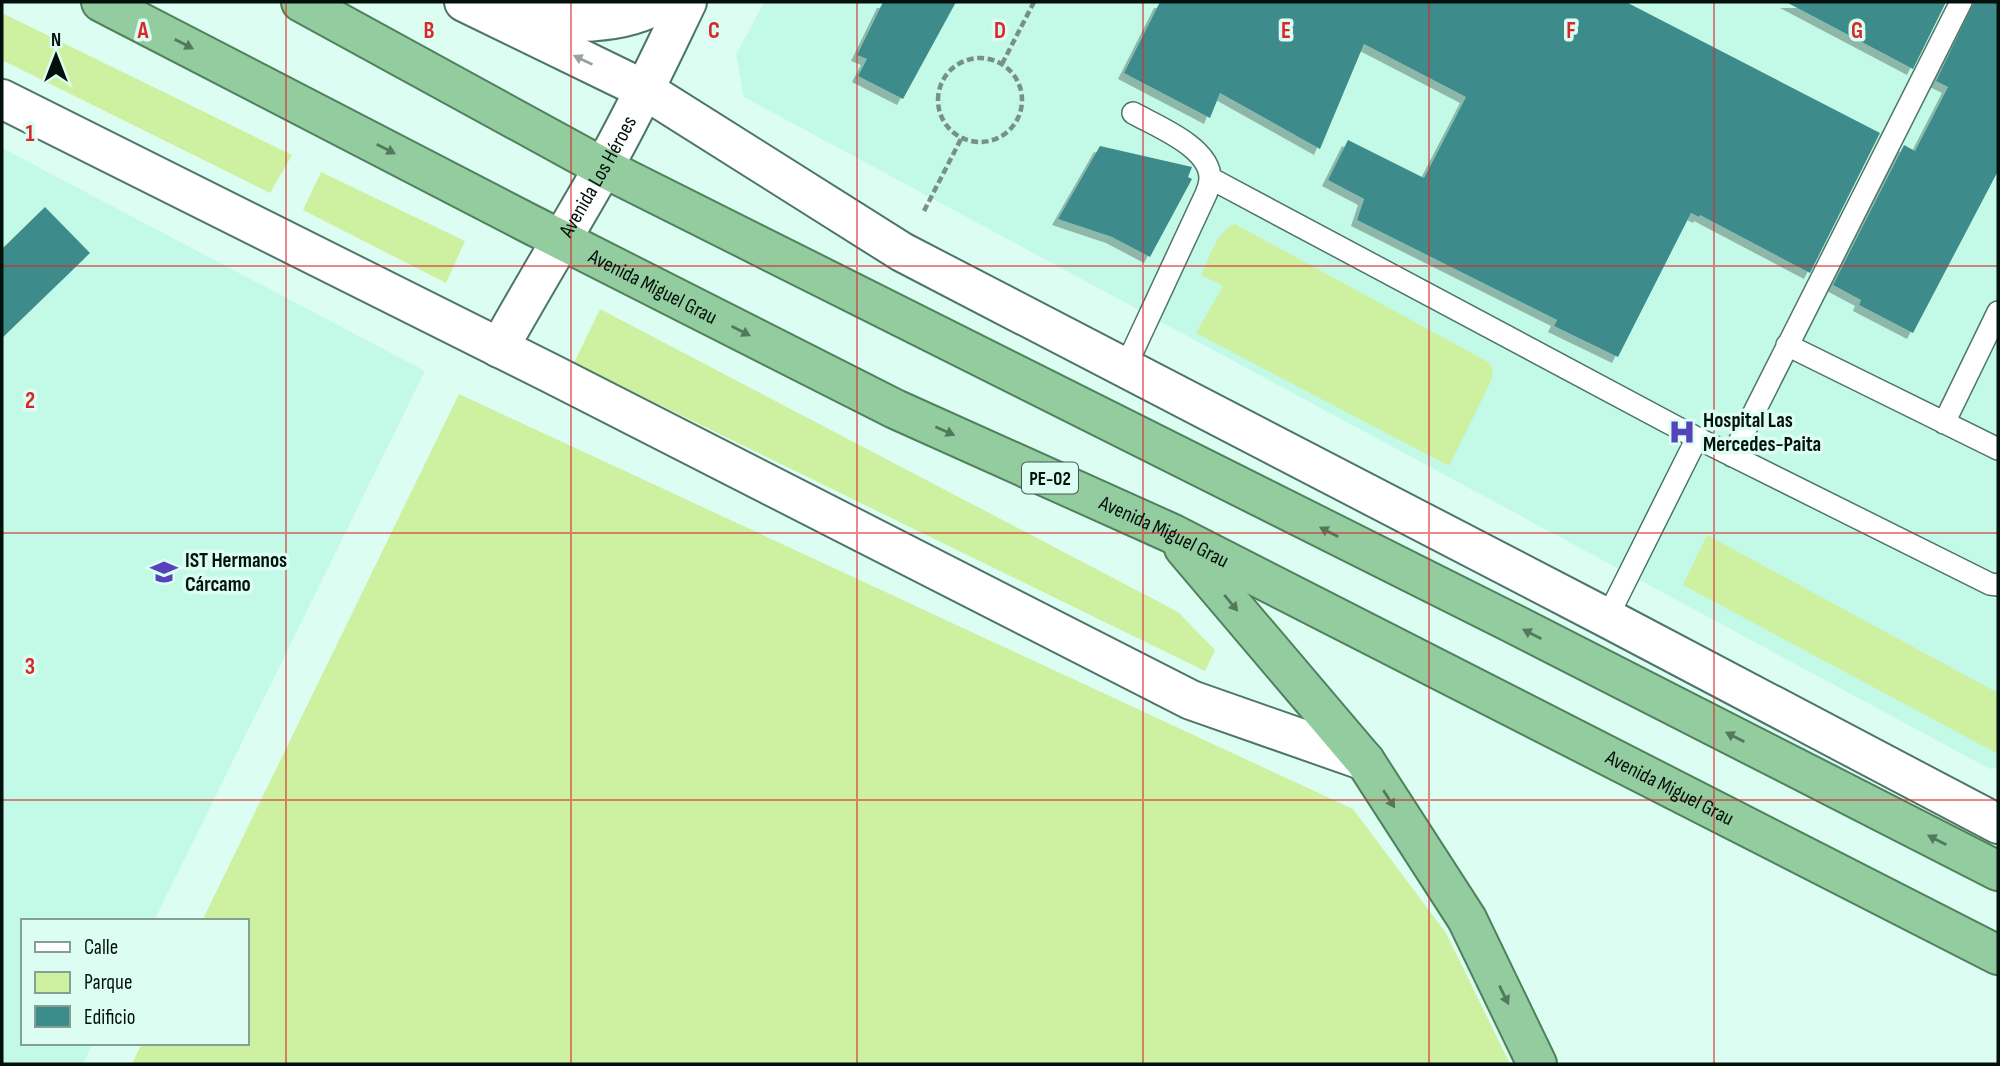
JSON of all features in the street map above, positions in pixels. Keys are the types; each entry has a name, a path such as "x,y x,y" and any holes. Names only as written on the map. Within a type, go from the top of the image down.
{"highway":[{"name":"Avenida Miguel Grau","path":"102,2 895,409 1171,533 1998,956"},
{"path":"301,2 604,168 1998,871"},
{"name":"PE-02","path":"1171,533 1365,761 1467,919 1537,1064"}],"street":[{"path":"479,9 542,20 599,20 633,15 661,2"},
{"name":"Avenida Los Héroes","path":"499,348 560,239 604,168 687,2"},
{"path":"479,9 645,90 902,252 1998,824"},
{"path":"2,99 1191,700 1365,761"}],"lane":[{"path":"1732,456 1961,2"},
{"path":"1125,368 1206,194 1210,178 1207,165 1185,141 1133,113"},
{"path":"1210,178 1697,438 1990,584 1998,585"},
{"path":"1944,424 1998,312"},
{"path":"1787,345 1998,449"},
{"path":"1607,618 1697,438"}],"path":[{"path":"1002,64 1034,2"},
{"path":"974,58 1002,64 1013,73 1020,86 1021,112 1015,123 1006,133 994,139 981,141 962,137 947,125 941,113 938,99 948,72 960,63 974,58"},
{"path":"902,252 962,137"}],"shaded area":[{"name":"Hospital Las Mercedes-Paita","path":"764,2 1998,2 1998,767 1990,769 744,97 736,55"},
{"name":"IST Hermanos Cárcamo","path":"2,148 425,371 155,919 21,919 21,1045 92,1045 83,1064 2,1064"}],"green space":[{"path":"2,13 292,155 270,193 2,60"},
{"path":"321,172 465,241 446,283 303,210"},
{"path":"1235,224 1490,363 1493,373 1490,383 1449,466 1196,333 1223,286 1201,275 1218,239"},
{"path":"600,309 1178,612 1215,650 1205,671 574,363"},
{"path":"459,394 1353,809 1446,933 1510,1064 132,1064 141,1045 248,1045 248,919 203,919"},
{"path":"1707,535 1998,693 1998,754 1683,585"}],"building":[{"path":"883,2 956,2 903,99 858,76 867,59 857,55"},
{"path":"1160,2 1626,2 1880,133 1810,273 1700,215 1699,217 1691,213 1618,357 1554,326 1557,320 1357,220 1364,199 1328,180 1348,140 1424,178 1466,97 1364,44 1320,149 1220,93 1210,118 1124,73"},
{"path":"1786,2 1946,2 1913,69"},
{"path":"1974,2 1998,2 1998,171 1913,333 1859,305 1861,300 1833,285 1904,145 1915,151 1948,87 1936,81"},
{"path":"1100,146 1192,167 1188,177 1192,179 1150,257 1112,237 1058,219"},
{"path":"45,207 90,253 2,338 2,249"}],"place":[{"name":"Hospital Las Mercedes-Paita","path":"1682,432"},
{"name":"IST Hermanos Cárcamo","path":"164,572"}]}
